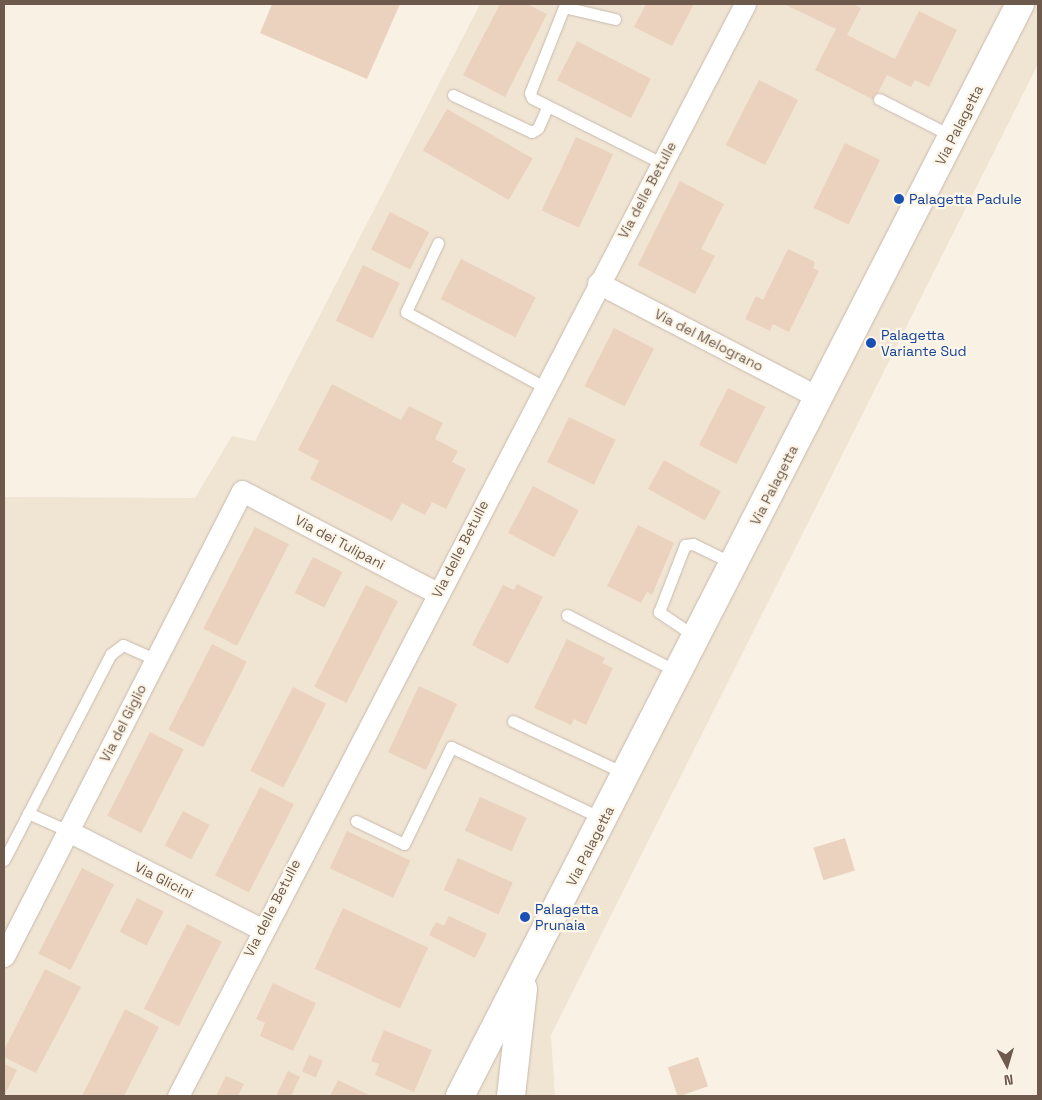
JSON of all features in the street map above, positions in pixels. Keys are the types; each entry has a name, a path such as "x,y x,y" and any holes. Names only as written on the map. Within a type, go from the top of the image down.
{"street":[{"name":"Via delle Betulle","path":"178,1096 261,929 745,4"},
{"name":"Via Palagetta","path":"460,1096 954,137 1020,4"},
{"name":"Via del Melograno","path":"598,283 820,398"},
{"name":"Via dei Tulipani","path":"242,491 437,593"},
{"name":"Via del Giglio","path":"4,956 242,491"},
{"name":"Via Glicini","path":"68,831 261,929"},
{"name":"Via Palagetta","path":"511,1084 528,967"},
{"path":"511,1084 521,1096"}],"lane":[{"path":"615,18 559,6 530,93 548,106 661,163"},
{"path":"453,95 532,132 538,128 548,106"},
{"path":"879,99 954,137"},
{"path":"438,243 406,312 544,386"},
{"path":"696,637 659,612 685,546 693,544 734,564"},
{"path":"567,615 678,672"},
{"path":"4,860 111,654 123,645 156,660"},
{"path":"513,721 626,774"},
{"path":"356,821 404,844 451,747 603,819"},
{"path":"28,813 68,831"}],"shaded area":[{"path":"480,4 1038,4 1038,64 551,1035 555,1096 4,1096 4,497 195,498 232,436 255,441"}],"building":[{"path":"272,4 400,4 367,79 260,33"},
{"path":"500,4 527,4 547,14 505,97 463,75"},
{"path":"646,4 694,4 672,46 634,27"},
{"path":"784,4 854,4 861,8 847,35 895,59 919,11 957,30 929,87 915,80 911,87 887,75 874,100 815,70 836,29"},
{"path":"577,41 651,79 631,118 557,80"},
{"path":"759,80 798,100 765,165 726,145"},
{"path":"447,109 533,158 509,200 423,151"},
{"path":"576,137 613,154 579,228 542,210"},
{"path":"845,143 880,160 848,225 813,208"},
{"path":"680,181 724,204 701,249 715,256 695,294 638,265"},
{"path":"390,212 429,232 410,269 371,249"},
{"path":"788,249 815,262 813,268 819,271 789,332 773,324 770,331 745,319 756,296 763,300"},
{"path":"461,259 536,297 515,337 441,299"},
{"path":"363,265 400,283 373,339 336,321"},
{"path":"614,328 654,348 625,406 584,386"},
{"path":"332,384 401,420 409,406 443,423 435,439 458,451 452,462 466,469 446,509 432,502 425,515 402,503 392,521 310,479 319,461 298,450"},
{"path":"728,388 765,407 736,464 699,445"},
{"path":"569,417 616,440 594,485 547,462"},
{"path":"664,460 721,492 705,520 648,489"},
{"path":"533,486 579,510 554,557 508,533"},
{"path":"638,525 674,543 652,595 647,592 641,603 607,586"},
{"path":"255,527 289,544 237,646 203,629"},
{"path":"313,557 342,572 324,608 295,593"},
{"path":"517,584 543,597 508,664 472,645 503,585 514,590"},
{"path":"366,585 398,601 346,703 314,687"},
{"path":"567,639 605,658 602,663 613,668 586,725 574,719 571,725 534,708"},
{"path":"212,644 247,662 203,747 168,730"},
{"path":"419,686 457,704 426,770 388,752"},
{"path":"293,687 326,704 283,788 250,771"},
{"path":"150,732 184,749 141,833 107,816"},
{"path":"260,787 294,804 249,892 215,875"},
{"path":"480,797 527,818 512,852 465,831"},
{"path":"183,811 209,825 191,860 165,845"},
{"path":"347,831 410,861 393,898 330,868"},
{"path":"845,838 855,871 823,880 813,848"},
{"path":"458,858 513,882 499,914 444,890"},
{"path":"82,868 114,884 70,970 38,954"},
{"path":"137,898 164,912 146,945 120,932"},
{"path":"343,908 428,948 400,1008 315,969"},
{"path":"449,916 487,934 475,958 429,935 436,922 444,926"},
{"path":"187,924 222,942 179,1026 144,1009"},
{"path":"45,969 81,987 36,1073 4,1057 4,1050"},
{"path":"273,983 316,1003 293,1051 260,1036 265,1023 256,1019"},
{"path":"125,1009 159,1027 124,1096 82,1096"},
{"path":"384,1030 432,1050 414,1092 375,1075 379,1064 371,1061"},
{"path":"309,1055 323,1061 316,1077 302,1072"},
{"path":"698,1057 708,1086 678,1096 668,1067"},
{"path":"4,1064 17,1070 4,1096"},
{"path":"288,1071 300,1077 291,1096 276,1096"},
{"path":"226,1076 244,1084 238,1096 216,1096"},
{"path":"338,1080 371,1096 330,1096"}],"place":[{"name":"Palagetta Padule","path":"899,199"},
{"name":"Palagetta Variante Sud","path":"871,343"},
{"name":"Palagetta Prunaia","path":"525,917"}]}
